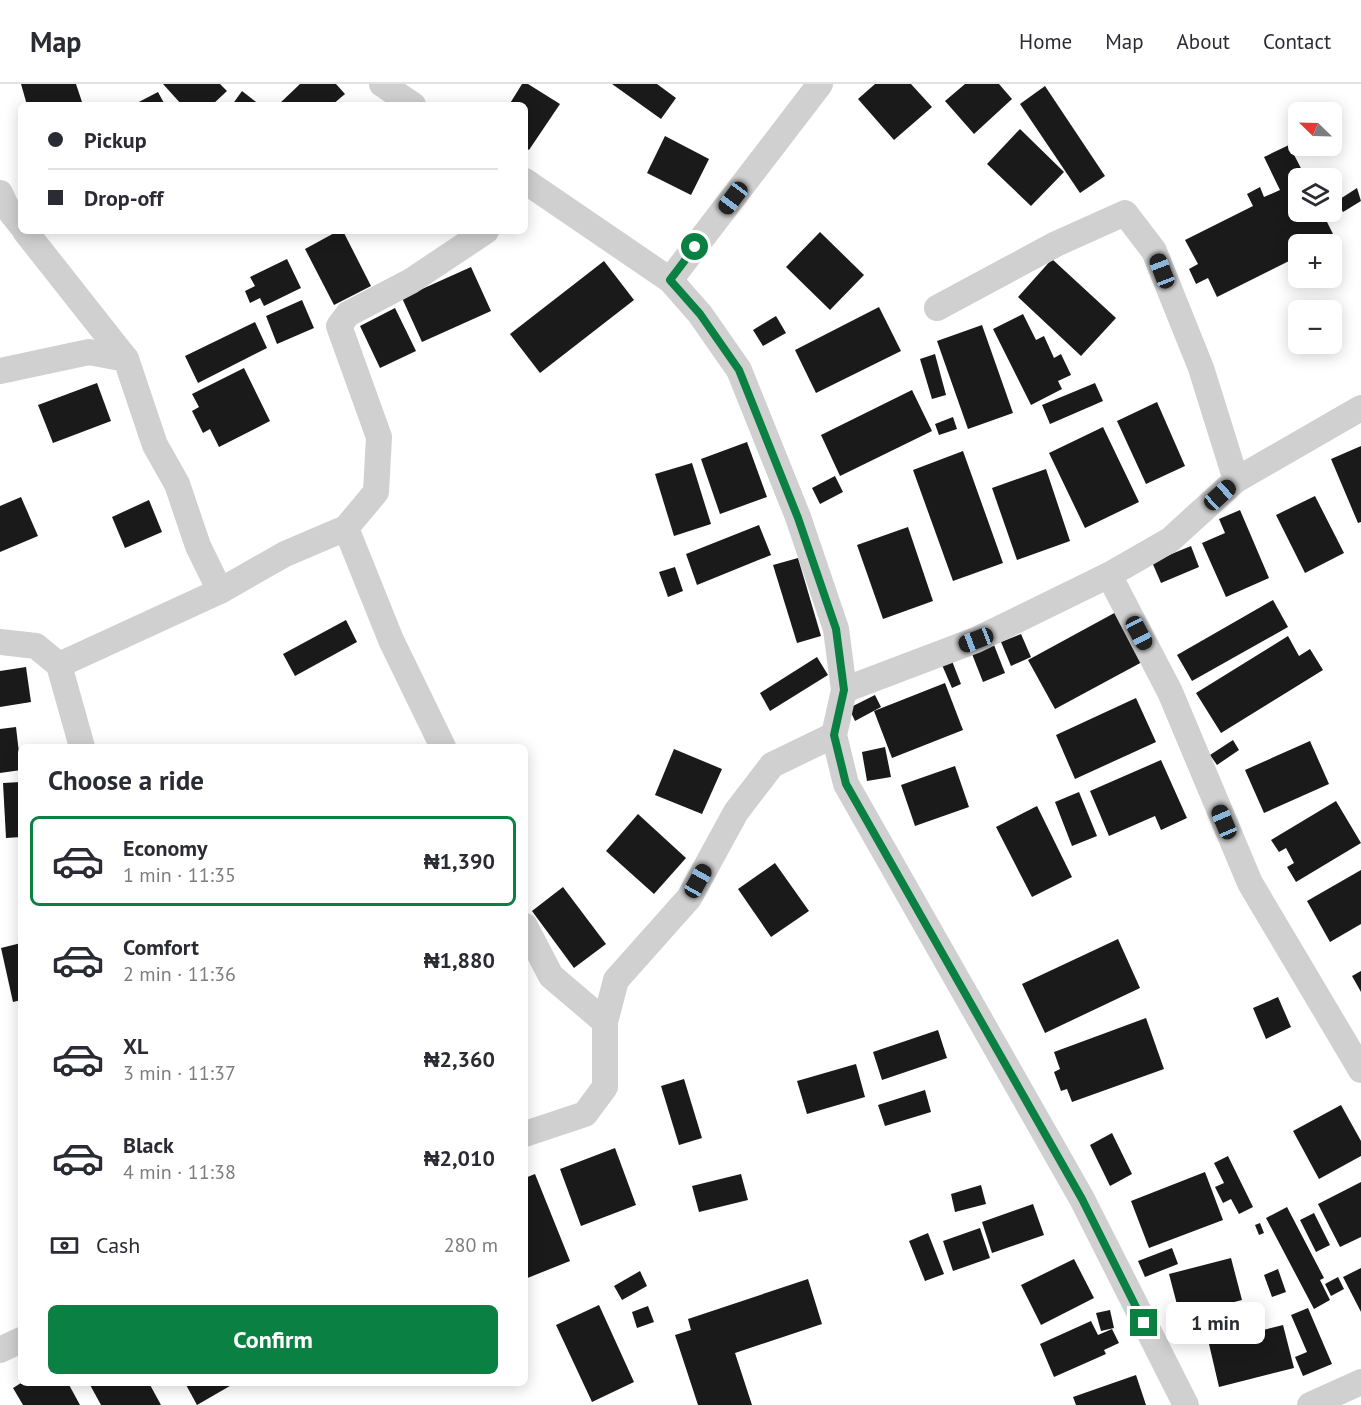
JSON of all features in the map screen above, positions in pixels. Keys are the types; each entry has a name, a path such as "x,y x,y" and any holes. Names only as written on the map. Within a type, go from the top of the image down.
{"street":[{"path":"382,84 409,102"},
{"path":"670,280 820,84"},
{"path":"528,186 670,280 700,314 739,370 798,518 836,629 844,690 834,735 846,784 1082,1199 1186,1405"},
{"path":"0,193 6,207 18,221"},
{"path":"937,308 1056,244 1125,213 1154,251 1201,368 1236,480"},
{"path":"27,234 126,360 155,445 177,484 198,546 220,591"},
{"path":"59,665 220,591 285,554 346,528 376,492 379,437 339,326 348,314 411,281 482,234"},
{"path":"0,371 89,352 126,360"},
{"path":"844,690 976,640 1109,575 1170,540 1236,480 1361,408"},
{"path":"346,528 391,640 442,744"},
{"path":"1109,575 1170,692 1250,883 1361,1070"},
{"path":"0,642 36,646 59,665 81,744"},
{"path":"528,1133 585,1114 605,1087 605,1022 616,980 689,898 736,812 772,765 834,735"},
{"path":"528,932 551,976 605,1022"},
{"path":"0,1350 18,1341"},
{"path":"1310,1405 1361,1382"}],"building":[{"path":"21,84 76,84 82,102 26,102"},
{"path":"163,84 220,84 227,91 215,102 179,102"},
{"path":"300,84 336,84 345,94 336,102 281,102"},
{"path":"522,84 528,84 560,104 529,150 528,102 511,102"},
{"path":"612,84 657,84 676,98 661,119"},
{"path":"875,84 911,84 932,107 894,140 858,99"},
{"path":"965,84 999,84 1012,99 974,134 945,101"},
{"path":"1045,86 1105,176 1080,193 1020,104"},
{"path":"242,91 256,102 234,102"},
{"path":"158,92 163,102 139,102"},
{"path":"1020,129 1064,172 1031,206 987,164"},
{"path":"665,136 709,159 691,195 647,173"},
{"path":"1288,145 1288,156 1295,156 1301,168 1288,168 1288,222 1327,222 1333,234 1288,234 1288,262 1217,297 1208,278 1196,284 1189,269 1198,264 1185,240 1253,206 1247,194 1260,187 1264,197 1280,190 1264,157"},
{"path":"1357,188 1361,201 1343,212 1342,198"},
{"path":"820,232 864,275 830,310 786,267"},
{"path":"332,234 345,234 371,286 334,305 305,249"},
{"path":"287,259 301,288 264,306 260,298 250,303 245,291 255,286 250,277"},
{"path":"1052,259 1116,318 1081,356 1018,297"},
{"path":"604,261 634,300 540,373 510,334"},
{"path":"471,267 491,311 422,342 402,298"},
{"path":"302,300 314,328 277,344 266,316"},
{"path":"879,307 901,351 816,393 795,350"},
{"path":"395,308 416,351 380,368 360,326"},
{"path":"1023,314 1036,340 1044,336 1054,358 1061,354 1071,375 1058,381 1062,389 1031,405 993,329"},
{"path":"776,316 786,333 763,346 753,330"},
{"path":"255,322 267,348 198,383 185,356"},
{"path":"982,325 1013,413 968,429 937,341"},
{"path":"935,354 946,395 932,399 920,359"},
{"path":"244,368 270,421 219,447 210,429 203,433 192,411 199,407 192,394"},
{"path":"97,383 111,421 53,443 38,405"},
{"path":"1095,383 1103,401 1050,424 1042,405"},
{"path":"912,390 932,431 840,476 821,435"},
{"path":"1157,402 1185,466 1146,484 1117,421"},
{"path":"953,417 957,429 939,435 935,424"},
{"path":"1103,427 1139,502 1085,528 1049,453"},
{"path":"747,442 767,497 720,514 701,459"},
{"path":"1361,446 1361,522 1358,523 1331,459"},
{"path":"963,451 1003,563 953,581 913,470"},
{"path":"692,463 711,524 674,536 655,474"},
{"path":"1046,469 1070,541 1017,560 992,488"},
{"path":"835,476 843,492 820,504 812,488"},
{"path":"1315,496 1344,553 1305,573 1276,515"},
{"path":"21,497 38,536 0,552 0,506"},
{"path":"149,500 162,532 125,548 112,517"},
{"path":"1240,510 1269,578 1226,597 1202,543 1225,533 1219,519"},
{"path":"759,525 771,555 697,585 686,554"},
{"path":"908,527 933,601 883,619 857,545"},
{"path":"1191,546 1199,567 1161,583 1152,562"},
{"path":"798,558 821,636 797,643 773,565"},
{"path":"675,567 683,591 668,597 659,572"},
{"path":"1273,600 1288,627 1192,681 1177,655"},
{"path":"1118,611 1144,661 1055,709 1028,660"},
{"path":"346,620 357,642 295,676 283,654"},
{"path":"1021,634 1031,657 1011,666 1001,642"},
{"path":"1288,636 1299,656 1310,649 1323,670 1221,733 1196,693"},
{"path":"994,645 1005,673 983,682 972,654"},
{"path":"817,657 828,675 770,711 760,693"},
{"path":"952,661 961,684 952,688 942,665"},
{"path":"26,667 31,702 0,707 0,671"},
{"path":"945,683 963,730 892,758 874,711"},
{"path":"875,695 881,707 855,721 849,708"},
{"path":"1136,698 1156,742 1075,779 1056,735"},
{"path":"16,727 18,770 0,773 0,729"},
{"path":"1233,740 1239,750 1217,765 1210,755"},
{"path":"1310,741 1329,784 1264,813 1245,770"},
{"path":"885,747 891,777 867,781 862,752"},
{"path":"674,749 722,769 702,814 655,795"},
{"path":"1161,760 1187,818 1161,830 1155,816 1109,836 1090,791"},
{"path":"955,766 969,807 915,826 901,785"},
{"path":"18,782 18,837 6,838 3,783"},
{"path":"1079,792 1097,836 1072,846 1055,802"},
{"path":"1336,801 1361,843 1296,882 1287,867 1294,863 1286,848 1279,852 1271,840"},
{"path":"1037,806 1072,877 1032,897 996,827"},
{"path":"638,814 686,858 654,894 606,851"},
{"path":"775,863 809,911 771,937 738,889"},
{"path":"1361,870 1361,924 1330,942 1307,901"},
{"path":"563,887 606,944 574,968 532,911"},
{"path":"1118,939 1140,988 1045,1033 1022,984"},
{"path":"18,944 18,1001 13,1002 1,948"},
{"path":"1361,971 1361,992 1352,976"},
{"path":"1278,997 1291,1027 1266,1039 1253,1008"},
{"path":"1146,1018 1164,1069 1072,1102 1067,1089 1061,1091 1054,1072 1060,1069 1054,1052"},
{"path":"938,1030 947,1058 882,1080 873,1052"},
{"path":"856,1064 865,1097 807,1114 797,1081"},
{"path":"684,1079 702,1138 679,1145 661,1086"},
{"path":"925,1090 931,1112 885,1126 878,1105"},
{"path":"1341,1105 1361,1141 1361,1156 1319,1179 1293,1131"},
{"path":"1112,1133 1132,1174 1110,1186 1090,1145"},
{"path":"615,1148 636,1205 581,1226 560,1169"},
{"path":"1228,1156 1253,1207 1239,1214 1231,1199 1223,1203 1215,1187 1224,1183 1214,1163"},
{"path":"1205,1172 1223,1220 1149,1248 1131,1201"},
{"path":"535,1174 570,1261 528,1278 528,1177"},
{"path":"741,1174 748,1200 699,1212 692,1186"},
{"path":"1361,1182 1361,1237 1340,1247 1318,1204"},
{"path":"981,1185 986,1204 955,1212 951,1194"},
{"path":"1033,1204 1044,1235 992,1253 982,1222"},
{"path":"1287,1207 1324,1278 1320,1280 1330,1300 1314,1309 1266,1218"},
{"path":"1314,1213 1330,1245 1316,1252 1300,1220"},
{"path":"1260,1223 1264,1233 1259,1235 1255,1225"},
{"path":"980,1228 990,1258 953,1271 943,1241"},
{"path":"928,1233 944,1274 925,1281 909,1241"},
{"path":"1172,1248 1178,1264 1145,1277 1138,1261"},
{"path":"1231,1258 1242,1300 1180,1316 1169,1274"},
{"path":"1074,1259 1094,1298 1041,1325 1021,1285"},
{"path":"1361,1268 1361,1312 1343,1277"},
{"path":"1278,1269 1286,1292 1272,1297 1264,1275"},
{"path":"640,1271 647,1286 622,1300 614,1286"},
{"path":"1338,1277 1344,1289 1331,1296 1325,1284"},
{"path":"808,1279 822,1324 735,1353 752,1405 698,1405 675,1335 691,1330 688,1319"},
{"path":"599,1305 634,1382 592,1402 556,1325"},
{"path":"648,1306 654,1322 637,1328 632,1312"},
{"path":"1308,1308 1332,1364 1303,1376 1295,1357 1307,1352 1291,1315"},
{"path":"1110,1310 1114,1328 1101,1331 1096,1313"},
{"path":"1091,1321 1098,1335 1112,1329 1119,1343 1104,1350 1106,1354 1054,1377 1040,1344"},
{"path":"1283,1325 1294,1368 1219,1387 1209,1344"},
{"path":"1136,1375 1146,1405 1076,1405 1073,1397"},
{"path":"18,1385 70,1386 80,1405 23,1405 13,1388"},
{"path":"91,1386 151,1386 161,1405 101,1405"},
{"path":"187,1386 230,1386 197,1405"}],"route":[{"path":"695,247 670,280 700,314 739,370 798,518 836,629 844,690 834,735 838,761 846,784 1082,1199 1144,1323"}]}
